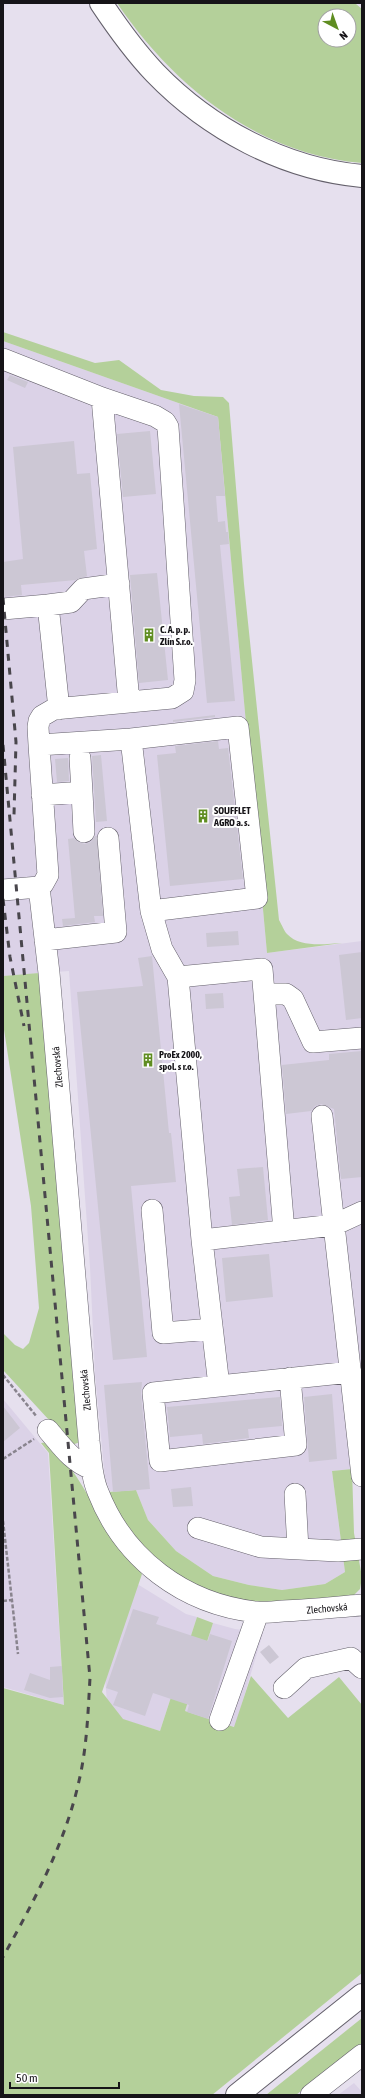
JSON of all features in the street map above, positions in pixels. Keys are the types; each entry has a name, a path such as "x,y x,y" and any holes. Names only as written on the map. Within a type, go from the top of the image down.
{"main road":[{"path":"101,3 154,72 196,110 245,141 274,154 323,171 362,176"},
{"path":"237,2095 362,1995"}],"street":[{"path":"3,359 102,398 161,419 168,427 185,686 178,695 172,698 59,709 49,712 39,721 39,745 48,871 46,880 39,887 3,890"},
{"path":"102,398 130,702"},
{"path":"3,609 71,602 83,589 119,584"},
{"path":"48,605 59,709"},
{"path":"39,745 131,739 238,726 257,898 151,911"},
{"path":"131,739 151,911 162,949 178,977 202,1240 219,1386"},
{"path":"80,758 84,832"},
{"path":"42,795 82,792"},
{"path":"45,940 116,932 108,838"},
{"name":"Zlechovská","path":"39,887 49,973 92,1469 97,1491 111,1519 128,1546 139,1558 160,1575 188,1593 216,1604 258,1612 318,1610 362,1605"},
{"path":"178,977 262,969 284,1231"},
{"path":"264,994 286,994 293,999 313,1042 362,1038"},
{"path":"322,1116 362,1476"},
{"path":"152,1210 163,1333 212,1330"},
{"path":"202,1240 334,1225 362,1212"},
{"path":"290,1378 296,1445 160,1461 153,1393 290,1378 351,1372"},
{"path":"48,1430 70,1457 92,1469"},
{"path":"296,1494 298,1549"},
{"path":"198,1528 261,1547 338,1551 362,1549"},
{"path":"220,1720 258,1612"},
{"path":"284,1688 306,1668 351,1658 362,1668"},
{"path":"311,2095 362,2055"}],"path":[{"path":"3,1375 48,1430 3,1459"},
{"path":"3,1521 18,1654"},
{"path":"3,1601 12,1600"}],"shaded area":[{"path":"3,341 218,417 267,953 362,941 362,1468 332,1471 345,1572 325,1584 282,1590 249,1585 213,1576 176,1551 148,1520 136,1490 110,1491 105,1478 95,1373 90,1267 69,971 3,976"},
{"path":"3,1399 48,1453 64,1705 3,1687"},
{"path":"121,1574 186,1614 197,1617 160,1731 108,1715 102,1641"},
{"path":"213,1623 235,1629 263,1633 235,1727 185,1711"},
{"path":"354,2083 362,2092 362,2095 338,2095"}],"green space":[{"path":"117,3 356,4 362,9 362,163 324,157 288,146 254,131 222,111 192,88 165,62 140,34"},
{"path":"3,332 95,363 119,360 161,390 194,396 223,397 229,403 244,584 279,920 287,934 299,941 313,944 342,943 267,953 218,417 3,341"},
{"path":"39,973 80,1442 72,1445 3,1370 3,1333 15,1345 23,1349 29,1343 39,1308 31,1206 3,1023 3,976"},
{"path":"48,1442 67,1463 115,1540 142,1574 102,1692 123,1719 160,1731 197,1617 213,1623 185,1711 234,1727 251,1676 288,1718 339,1677 362,1705 362,1973 212,2095 3,2095 3,1688 64,1705 49,1453 41,1443"},
{"path":"352,1469 354,1533 362,1577 360,1589 352,1597 278,1605 216,1596 173,1575 139,1546 107,1492 136,1490 148,1520 176,1551 213,1576 249,1585 282,1590 325,1584 345,1572 332,1471"},
{"path":"362,2018 362,2043 296,2095 266,2095"}],"building":[{"path":"10,375 28,382 25,388 7,380"},
{"path":"179,404 218,417 225,496 216,496 218,522 225,521 226,532 228,532 229,544 220,545 235,701 207,703"},
{"path":"150,431 156,494 123,497 117,434"},
{"path":"74,441 77,474 90,473 97,549 84,551 87,576 76,580 21,585 22,595 3,597 3,562 23,559 13,447"},
{"name":"C. A. p. p. Zlín S.r.o.","path":"157,573 168,680 139,683 130,575"},
{"path":"215,715 215,717 173,722 173,720"},
{"name":"SOUFFLET AGRO a. s.","path":"218,741 219,749 228,748 243,879 170,886 157,755 176,753 175,746"},
{"path":"101,755 107,821 96,822 92,756"},
{"path":"68,758 69,781 57,782 55,759"},
{"path":"95,836 97,836 103,916 94,916 95,922 63,926 62,919 75,918 68,839 74,838 78,842 85,844 91,842"},
{"path":"238,931 239,945 207,947 206,933"},
{"path":"362,952 362,1018 346,1020 339,955"},
{"path":"152,956 169,1133 171,1133 176,1182 131,1186 147,1357 113,1360 77,992 143,986 138,958"},
{"path":"223,993 224,1008 206,1009 205,994"},
{"path":"362,1051 362,1177 341,1179 334,1109 321,1104 315,1106 311,1111 286,1114 282,1065 329,1060 329,1054"},
{"path":"263,1167 268,1220 232,1225 229,1197 240,1196 237,1169"},
{"path":"269,1254 273,1297 226,1302 222,1258"},
{"path":"142,1382 141,1394 150,1489 113,1492 104,1385"},
{"path":"332,1394 337,1459 309,1462 304,1397"},
{"path":"280,1397 282,1426 248,1429 249,1438 203,1444 202,1434 170,1437 167,1407"},
{"path":"3,1406 20,1428 3,1442"},
{"path":"191,1487 193,1506 173,1507 171,1489"},
{"path":"133,1609 159,1617 156,1624 208,1641 210,1634 232,1641 208,1719 187,1712 189,1705 153,1693 145,1716 113,1705 118,1692 106,1688"},
{"path":"269,1645 279,1657 270,1664 260,1652"},
{"path":"62,1666 63,1697 50,1698 24,1690 30,1673 50,1680 50,1667"}],"railway":[{"path":"3,598 16,742 14,815"},
{"path":"3,745 90,1678 84,1755 79,1781 66,1827 37,1893 3,1957"},
{"path":"3,899 10,957 24,1026"}],"place":[{"name":"C. A. p. p. Zlín S.r.o.","path":"149,635"},
{"name":"SOUFFLET AGRO a. s.","path":"203,816"},
{"name":"ProEx 2000, spol. s r.o.","path":"148,1060"}]}
